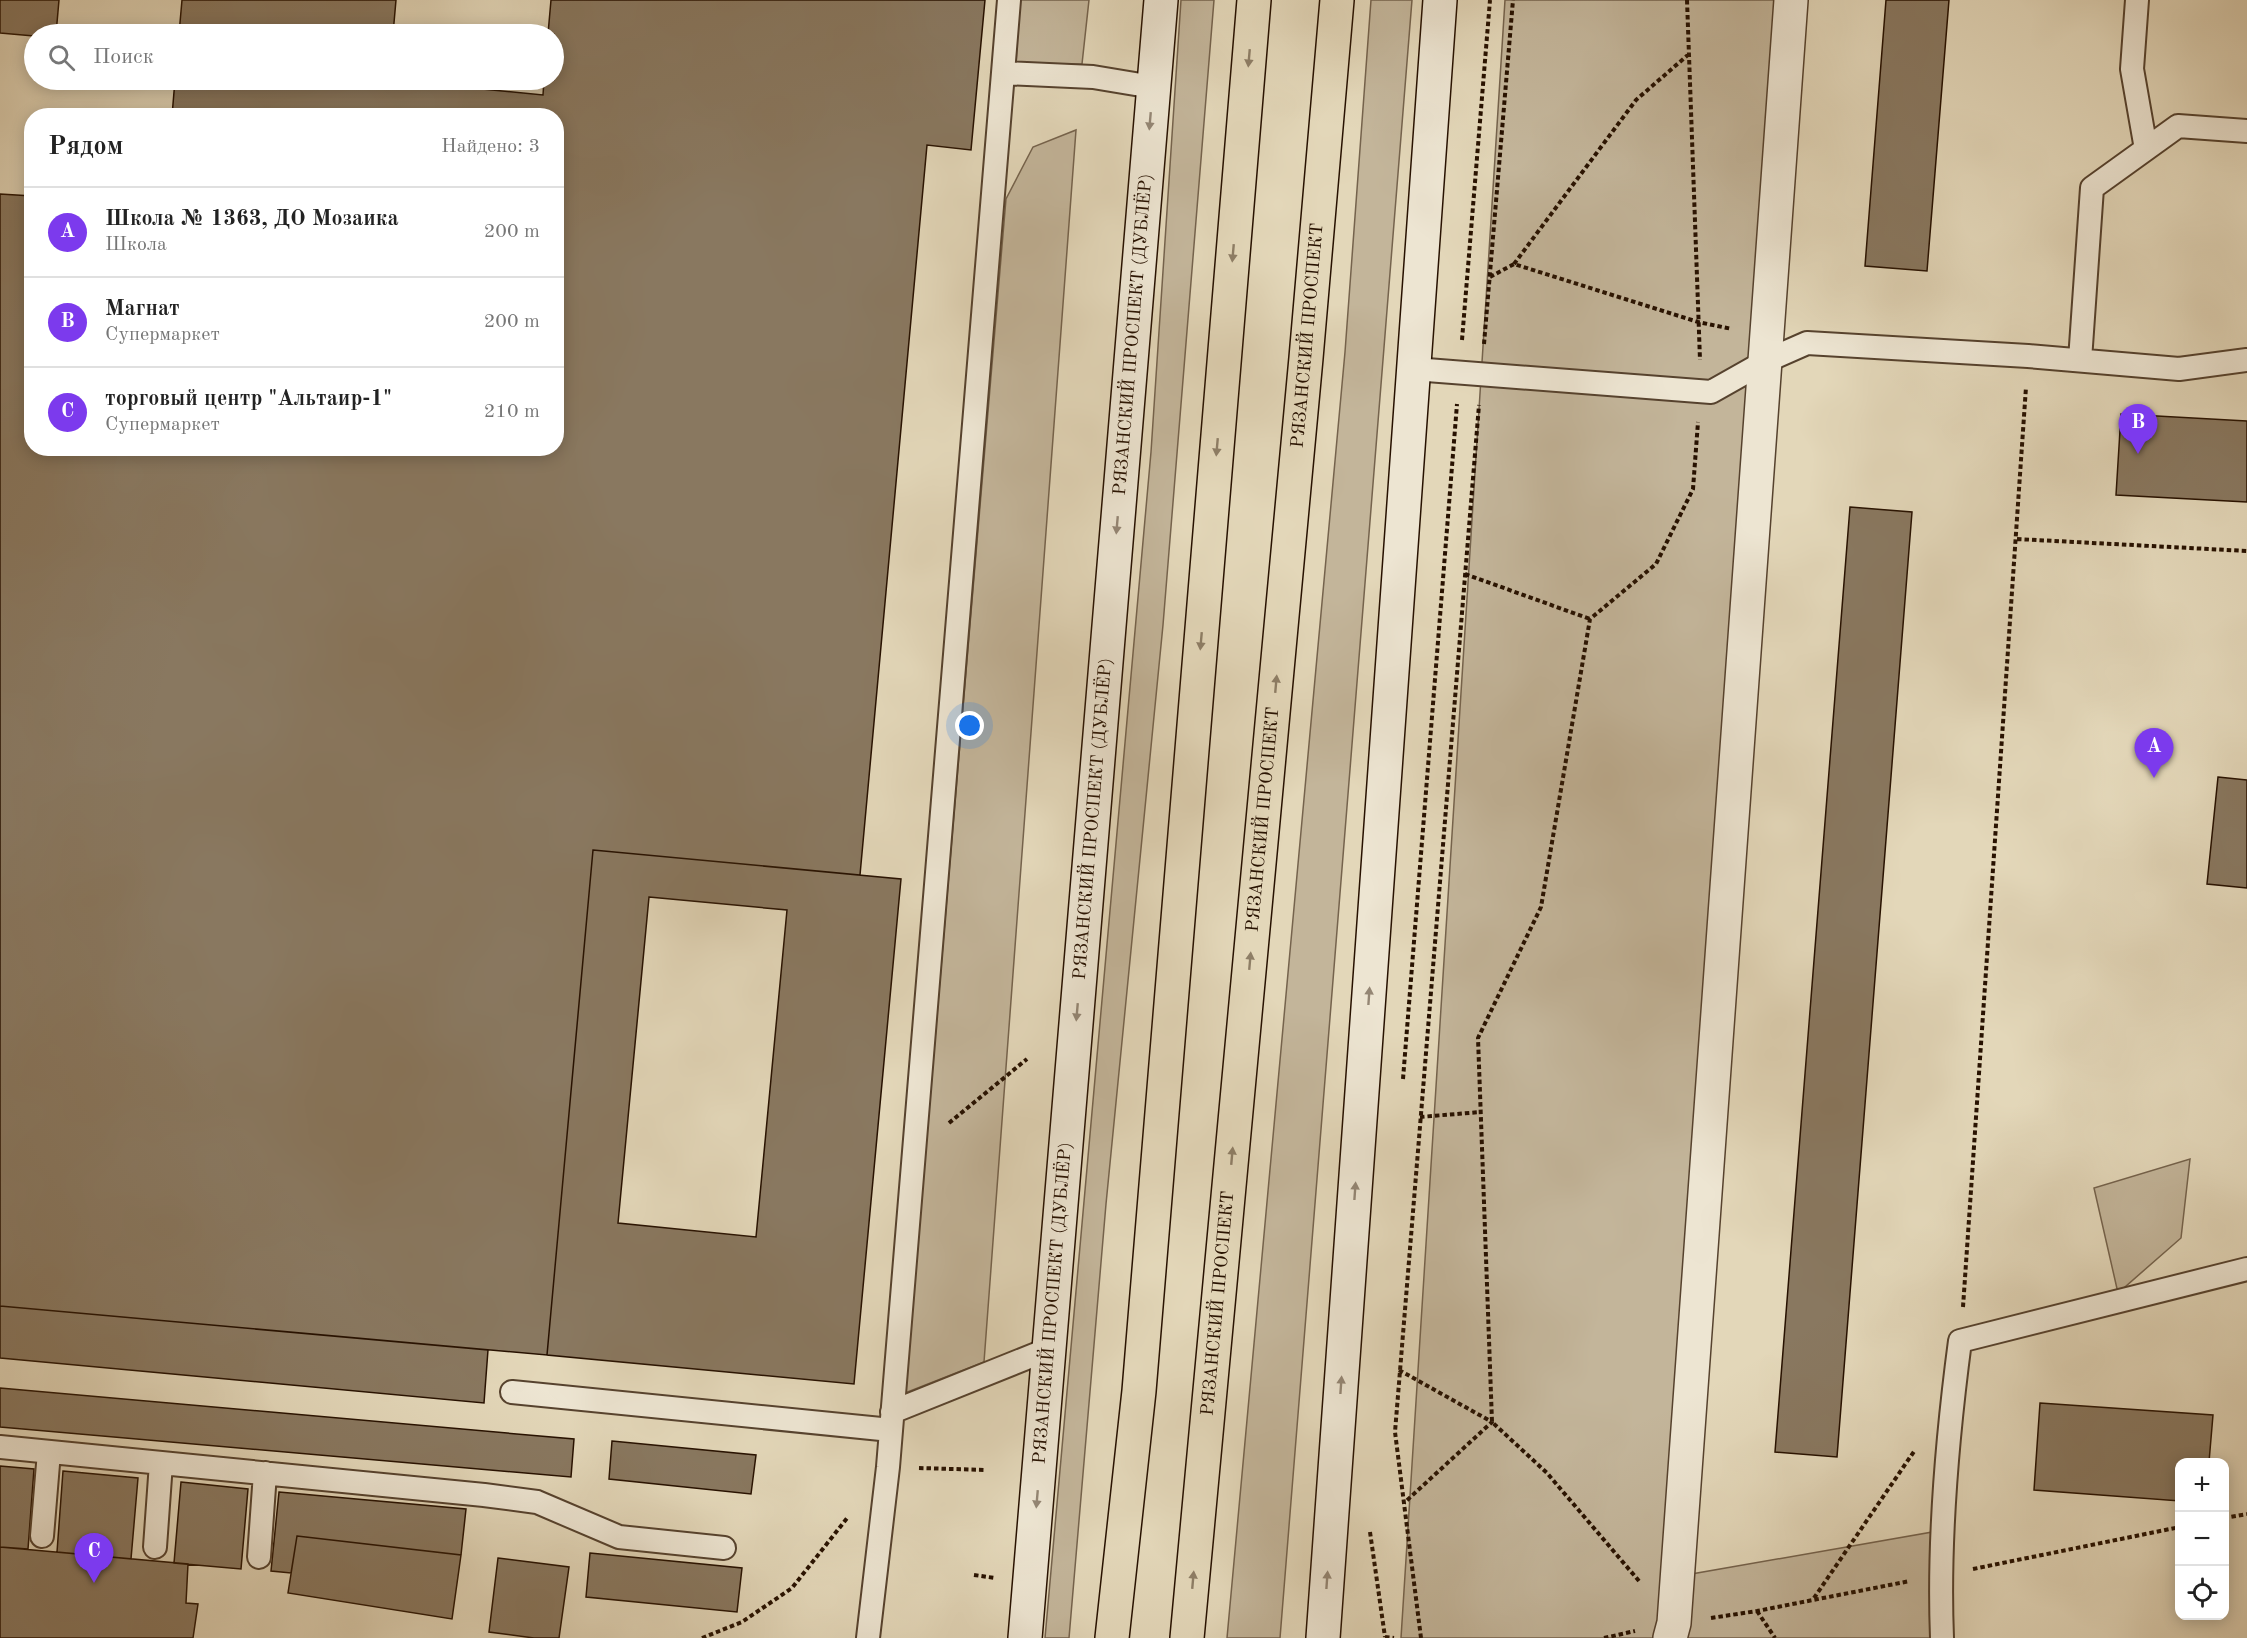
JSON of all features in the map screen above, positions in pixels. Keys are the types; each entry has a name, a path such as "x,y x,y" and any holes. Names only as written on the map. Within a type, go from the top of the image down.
{"main road":[{"path":"1112,1638 1140,1379 1254,0"},
{"name":"РЯЗАНСКИЙ ПРОСПЕКТ","path":"1187,1638 1305,370 1337,0"}],"street":[{"name":"РЯЗАНСКИЙ ПРОСПЕКТ (ДУБЛЁР)","path":"1025,1638 1161,0"},
{"path":"1323,1638 1440,0"},
{"path":"1672,1631 1791,0"}],"lane":[{"path":"868,1638 892,1421 912,1153 1009,0"},
{"path":"2137,0 2132,69 2146,149"},
{"path":"1003,73 1093,77 1153,87"},
{"path":"2080,360 2092,188 2178,126 2247,131"},
{"path":"1414,369 1711,392 1767,349 1808,342 2028,356 2179,369 2247,360"},
{"path":"1942,1638 1940,1575 1953,1393 1960,1341 2247,1269"},
{"path":"512,1392 892,1421 1049,1348"},
{"path":"0,1448 484,1494 537,1502 619,1537 724,1548"},
{"path":"42,1536 49,1452"},
{"path":"155,1547 161,1463"},
{"path":"259,1557 265,1473"}],"path":[{"path":"1421,1638 1395,1432 1465,574 1470,374 1490,0"},
{"path":"1402,1088 1470,374 1490,277 1513,0"},
{"path":"1404,1503 1492,1422 1478,1038 1541,907 1590,619 1656,564 1693,489 1701,392 1687,0"},
{"path":"1490,277 1514,264 1636,100 1689,54"},
{"path":"1514,264 1698,322 1767,349"},
{"path":"1960,1341 2028,356"},
{"path":"2017,538 2247,551"},
{"path":"1465,574 1590,619"},
{"path":"912,1153 1027,1059"},
{"path":"1420,1117 1480,1112"},
{"path":"1399,1370 1492,1422 1547,1473 1672,1631"},
{"path":"1814,1599 1920,1442"},
{"path":"888,1467 986,1470"},
{"path":"702,1638 742,1622 792,1588 851,1514"},
{"path":"2229,1517 2247,1514"},
{"path":"1370,1527 1385,1637 1394,1638"},
{"path":"1604,1638 1672,1631 1814,1599 2175,1528"},
{"path":"1757,1611 1775,1638"}],"shaded area":[{"path":"1019,0 1089,0 1082,64 1016,65"},
{"path":"1181,0 1214,0 1163,625 1106,1204 1069,1638 1045,1638 1151,452"},
{"path":"1371,0 1412,0 1280,1638 1227,1638 1345,352"},
{"path":"1505,0 1782,0 1674,1577 1944,1530 1947,1638 1401,1638"},
{"path":"1076,130 984,1362 905,1393 1006,199 1033,147"},
{"path":"2190,1159 2181,1238 2118,1293 2094,1188"}],"building":[{"path":"0,0 59,0 57,24 24,24 24,35 0,33"},
{"path":"182,0 396,0 394,24 180,24"},
{"path":"551,0 985,0 971,150 927,145 860,875 593,850 547,1355 0,1306 0,194 24,196 24,456 564,456 564,108 173,108 174,90 492,90 543,95 543,90 564,90 564,24 549,24"},
{"path":"1886,0 1949,0 1927,271 1865,266"},
{"path":"2121,414 2247,421 2247,502 2116,495"},
{"path":"1850,507 1912,512 1837,1457 1775,1452"},
{"path":"2218,777 2247,780 2247,888 2207,884"},
{"path":"593,850 901,879 854,1384 547,1355","holes":["649,897 787,910 756,1237 618,1223"]},
{"path":"0,1306 488,1350 484,1403 0,1358"},
{"path":"0,1388 574,1439 571,1477 0,1427"},
{"path":"2040,1403 2213,1415 2209,1458 2175,1458 2175,1501 2034,1490"},
{"path":"612,1441 756,1455 751,1494 609,1479"},
{"path":"0,1466 34,1469 28,1549 0,1547"},
{"path":"63,1471 138,1478 131,1559 57,1552"},
{"path":"181,1482 248,1489 241,1569 174,1563"},
{"path":"279,1492 466,1509 461,1555 297,1536 291,1573 271,1571"},
{"path":"297,1536 461,1555 452,1619 288,1593"},
{"path":"0,1547 188,1564 186,1603 198,1604 193,1638 0,1638"},
{"path":"590,1553 742,1568 737,1612 586,1597"},
{"path":"498,1558 569,1567 559,1638 534,1638 489,1632"}],"place":[{"name":"Магнат","path":"2138,454"},
{"name":"Школа № 1363, ДО Мозаика","path":"2154,778"},
{"name":"торговый центр \"Альтаир-1\"","path":"94,1583"}]}
